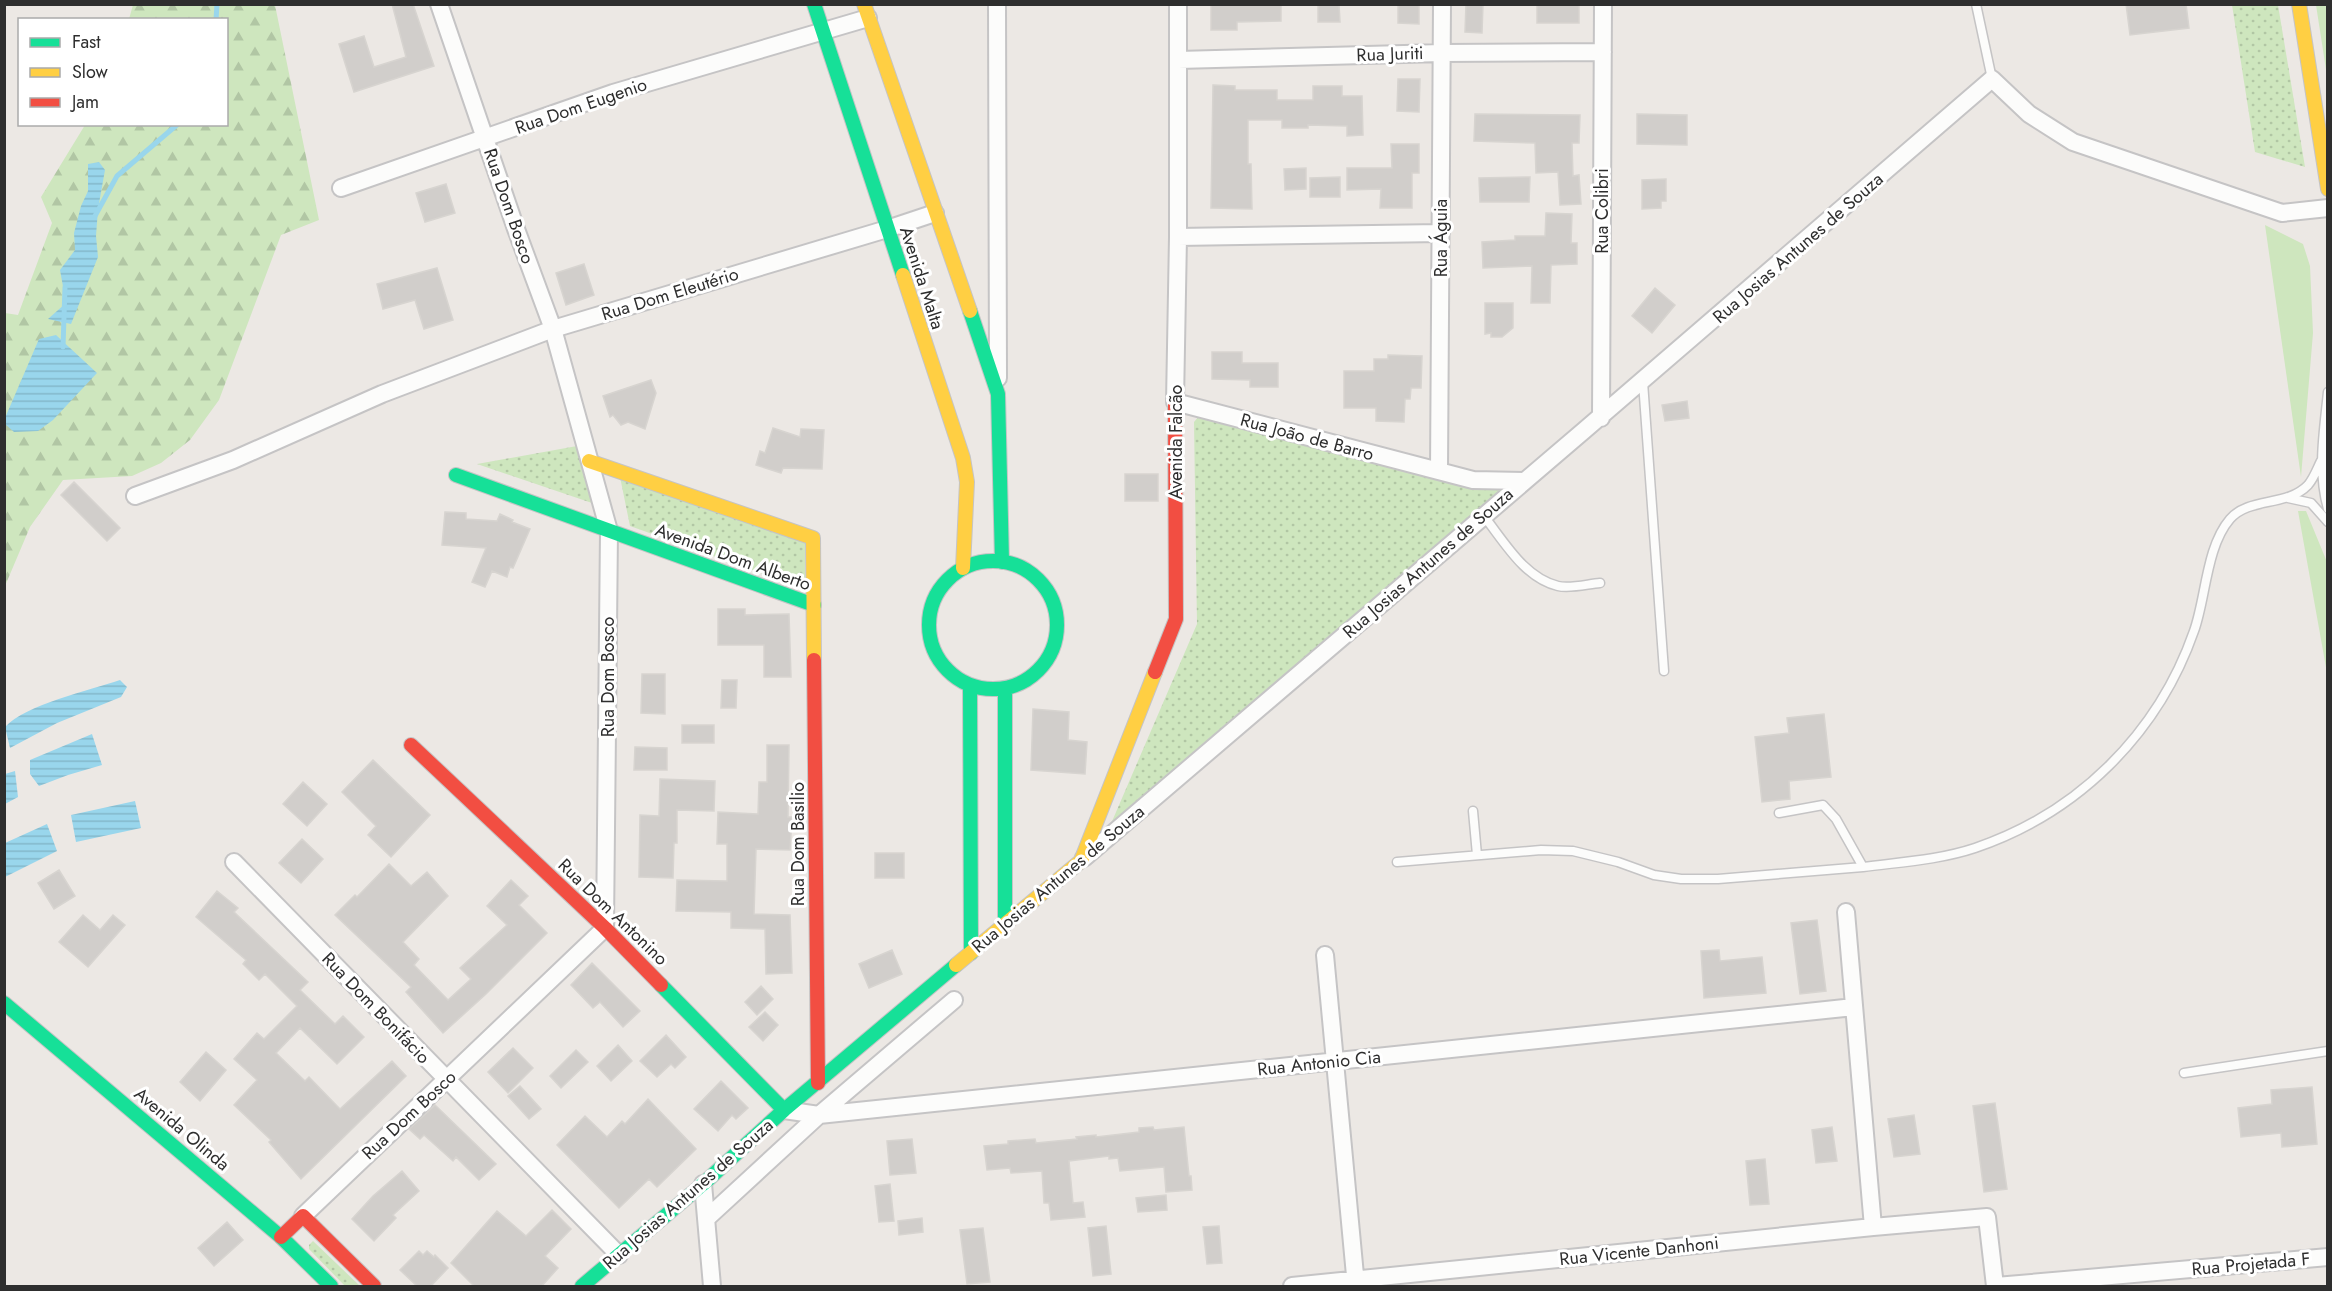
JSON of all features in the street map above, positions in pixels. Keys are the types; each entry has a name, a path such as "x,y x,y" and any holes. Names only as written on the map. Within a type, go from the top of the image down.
{"main road":[{"name":"Avenida Malta","path":"814,4 963,458 968,482 963,568"},
{"path":"2299,4 2328,189"},
{"name":"Avenida Malta","path":"866,11 998,394 1002,562"},
{"name":"Avenida Falcão","path":"1081,861 1176,619 1175,402"},
{"name":"Avenida Dom Alberto","path":"456,475 814,605 813,538 589,461"},
{"path":"1002,562 1016,565 1038,580 1053,604 1056,631 1054,645 1040,668 1030,678 1005,689 970,686 948,671 939,660 929,636 931,609 943,585 963,568 976,563 1002,562"},
{"name":"Rua Dom Basilio","path":"814,605 818,1083"},
{"path":"970,686 970,953"},
{"path":"1005,689 1005,925"},
{"name":"Rua Dom Antonino","path":"411,745 606,928 784,1110"},
{"name":"Rua Josias Antunes de Souza","path":"582,1287 703,1184 784,1110 1081,861"},
{"name":"Avenida Olinda","path":"4,1004 280,1237 331,1287"},
{"path":"303,1216 374,1287"},
{"name":"Rua Dom Bosco","path":"280,1237 303,1216"}],"street":[{"name":"Rua Dom Bosco","path":"303,1216 606,928 609,531 553,329 439,4"},
{"path":"997,4 998,394"},
{"name":"Avenida Falcão","path":"1175,402 1178,4"},
{"name":"Rua Águia","path":"1439,471 1442,4"},
{"name":"Rua Colibri","path":"1601,418 1603,4"},
{"name":"Rua Dom Eugenio","path":"341,188 613,93 823,31 866,11"},
{"name":"Rua Juriti","path":"1178,60 1442,53 1603,52"},
{"path":"1992,79 2029,114 2073,142 2282,213 2328,208"},
{"name":"Rua Josias Antunes de Souza","path":"1081,861 1483,515 1643,382 1992,79"},
{"name":"Rua Dom Eleutério","path":"135,496 233,460 382,394 553,329 934,213"},
{"path":"1178,237 1441,233"},
{"name":"Rua João de Barro","path":"1175,402 1473,480 1524,481"},
{"name":"Rua Dom Bonifácio","path":"234,862 619,1255"},
{"path":"1846,912 1873,1227"},
{"path":"1325,955 1356,1283"},
{"path":"706,1220 819,1116 954,1000"},
{"name":"Rua Antonio Cia","path":"784,1110 819,1116 1854,1007"},
{"path":"703,1184 712,1287"},
{"name":"Rua Vicente Danhoni","path":"1292,1287 1356,1283 1873,1227 1987,1217 1996,1287"},
{"name":"Rua Projetada F","path":"1996,1287 2328,1257"}],"lane":[{"path":"1976,4 1992,79"},
{"path":"1643,382 1664,671"},
{"path":"2328,393 2321,461 2322,489 2328,509"},
{"path":"1397,862 1477,855 1573,851 1618,862 1654,875 1681,879 1718,879 1930,859 1976,848 2040,818 2083,791 2126,750 2171,684 2195,630 2212,558 2230,519 2246,508 2287,498 2308,484 2321,461"},
{"path":"2287,498 2311,503 2328,522"},
{"path":"1483,515 1537,578 1560,587 1600,584"},
{"path":"1779,813 1823,806 1836,819 1863,867"},
{"path":"1473,811 1477,855"},
{"path":"2184,1073 2328,1051"}],"green space":[{"path":"133,5 275,5 319,220 281,235 219,400 190,440 161,463 132,476 63,480 30,527 5,586 5,313 18,315 52,223 41,197 84,126 228,126 228,18 129,18"},
{"path":"2232,5 2278,5 2305,167 2255,152"},
{"path":"2316,5 2327,5 2327,76"},
{"path":"2265,225 2303,244 2310,266 2313,333 2301,477"},
{"path":"1199,416 1476,489 1504,490 1110,826 1197,624 1194,422"},
{"path":"577,446 592,503 477,464"},
{"path":"620,477 805,542 805,589 630,526"},
{"path":"2298,511 2306,511 2327,562 2327,673"},
{"path":"313,1241 360,1286 345,1286 309,1249"}],"water":[{"path":"99,162 105,170 98,209 96,236 98,257 71,324 48,319 66,303 60,270 75,250 74,233 81,206 88,191 88,164"},
{"path":"56,335 97,373 53,420 38,431 14,432 5,424 5,418 39,339"},
{"path":"120,680 127,687 121,697 57,723 10,748 5,727 14,719 42,705"},
{"path":"92,734 102,765 39,786 30,774 30,760"},
{"path":"15,771 18,797 5,804 5,774"},
{"path":"135,801 141,828 76,842 71,815"},
{"path":"47,824 57,851 5,877 5,843"}],"building":[{"path":"392,4 413,4 434,66 354,92 339,44 364,36 374,67 406,57"},
{"path":"1211,4 1281,4 1281,21 1237,22 1237,30 1211,30"},
{"path":"1318,4 1339,4 1340,22 1318,22"},
{"path":"1398,4 1419,4 1419,24 1398,23"},
{"path":"1466,4 1483,4 1482,33 1465,32"},
{"path":"1537,4 1579,4 1579,23 1537,23"},
{"path":"2126,4 2186,4 2189,28 2130,35"},
{"path":"1398,79 1420,79 1419,112 1397,111"},
{"path":"1213,85 1235,86 1235,90 1277,90 1277,100 1313,100 1313,86 1342,86 1342,96 1362,96 1363,135 1347,136 1347,126 1308,125 1308,128 1282,128 1282,120 1248,120 1248,164 1251,164 1252,209 1211,208"},
{"path":"1475,114 1580,115 1579,143 1572,143 1573,176 1579,175 1581,204 1560,205 1558,172 1536,173 1535,143 1474,141"},
{"path":"1637,114 1687,115 1687,145 1637,144"},
{"path":"1391,144 1419,144 1419,173 1412,173 1412,208 1380,208 1381,189 1347,190 1347,168 1392,168"},
{"path":"1306,168 1306,189 1285,190 1284,169"},
{"path":"1340,177 1340,197 1310,197 1310,178"},
{"path":"1530,177 1529,202 1480,202 1479,178"},
{"path":"1666,179 1666,201 1661,201 1661,208 1642,209 1642,180"},
{"path":"446,184 455,213 425,222 416,193"},
{"path":"1546,213 1572,214 1571,243 1577,243 1577,264 1551,265 1550,303 1531,303 1532,266 1483,268 1482,242 1515,240 1515,236 1545,236"},
{"path":"584,264 594,295 566,305 556,273"},
{"path":"437,268 453,320 424,329 415,300 383,309 377,284"},
{"path":"1655,288 1675,305 1652,333 1632,316"},
{"path":"1485,303 1513,303 1513,328 1502,337 1491,337 1491,333 1485,334"},
{"path":"1212,352 1242,352 1242,363 1278,363 1278,387 1250,387 1250,380 1212,379"},
{"path":"1388,355 1422,356 1421,388 1411,388 1410,399 1405,399 1404,422 1376,421 1376,408 1344,408 1344,371 1374,371 1374,359 1388,359"},
{"path":"651,380 656,393 645,429 628,422 621,425 613,415 610,417 603,396"},
{"path":"1687,401 1689,418 1665,421 1662,405"},
{"path":"773,428 800,437 801,429 824,430 822,469 783,468 781,473 756,465 760,451 765,453"},
{"path":"1125,474 1158,474 1158,501 1125,501"},
{"path":"74,482 120,528 107,541 61,495"},
{"path":"445,512 466,513 466,519 497,521 500,514 530,529 507,577 492,571 485,587 472,582 486,548 442,545"},
{"path":"718,609 745,609 745,615 789,614 791,677 764,677 764,645 718,645"},
{"path":"642,674 665,674 665,714 641,713"},
{"path":"722,680 737,680 736,708 721,708"},
{"path":"1033,709 1069,712 1068,740 1087,742 1085,774 1031,770"},
{"path":"1824,714 1831,777 1789,781 1790,799 1762,802 1755,737 1789,733 1787,718"},
{"path":"682,725 714,725 714,743 682,743"},
{"path":"767,745 789,745 788,817 792,817 790,850 756,849 754,914 790,915 792,973 766,974 765,929 731,928 731,912 676,911 677,880 727,881 727,844 717,844 718,812 758,814 759,782 767,782"},
{"path":"635,747 667,748 667,770 634,770"},
{"path":"373,760 430,815 391,857 368,835 376,826 342,792"},
{"path":"660,779 715,781 714,811 677,810 677,843 674,843 673,878 639,877 640,815 659,816"},
{"path":"303,782 327,804 307,826 283,804"},
{"path":"302,839 323,859 301,883 279,863"},
{"path":"875,853 904,853 904,878 875,878"},
{"path":"389,864 411,886 427,872 448,896 403,942 419,959 414,965 448,1000 471,979 460,968 507,925 487,906 511,880 528,896 519,905 547,933 443,1033 406,992 411,987 335,915 355,895 357,897"},
{"path":"59,870 75,896 54,909 38,883"},
{"path":"217,891 238,908 234,912 308,982 300,990 335,1024 343,1016 364,1037 337,1064 300,1028 276,1053 305,1081 309,1077 340,1109 392,1061 406,1076 301,1179 269,1142 271,1140 234,1105 257,1080 234,1059 257,1033 264,1039 297,1006 265,974 259,980 243,964 246,960 196,917"},
{"path":"83,915 100,930 113,915 125,925 88,967 59,942"},
{"path":"1817,920 1826,991 1800,994 1791,923"},
{"path":"892,950 902,974 869,988 859,964"},
{"path":"1719,950 1720,961 1762,957 1766,993 1704,998 1701,951"},
{"path":"592,963 640,1011 623,1027 600,1002 593,1008 571,985"},
{"path":"761,986 773,999 757,1015 745,1002"},
{"path":"765,1012 778,1025 763,1041 749,1027"},
{"path":"666,1035 686,1057 675,1068 671,1064 657,1077 640,1061"},
{"path":"618,1045 632,1061 611,1081 597,1066"},
{"path":"513,1048 533,1068 508,1093 488,1072"},
{"path":"576,1050 588,1062 561,1088 550,1076"},
{"path":"206,1052 226,1070 200,1101 180,1082"},
{"path":"721,1081 748,1108 736,1119 732,1115 718,1131 694,1109"},
{"path":"520,1086 541,1109 529,1119 508,1096"},
{"path":"2312,1087 2317,1144 2282,1147 2281,1133 2241,1137 2238,1108 2272,1104 2271,1090"},
{"path":"648,1099 696,1149 657,1187 649,1179 619,1208 557,1145 585,1116 607,1137 622,1121 625,1124"},
{"path":"1995,1103 2007,1189 1984,1192 1973,1106"},
{"path":"435,1105 496,1164 479,1180 456,1157 453,1161 424,1135 420,1139 409,1129"},
{"path":"1914,1115 1920,1154 1894,1157 1888,1119"},
{"path":"1153,1127 1154,1130 1184,1127 1192,1190 1166,1192 1164,1167 1120,1171 1118,1158 1109,1159 1109,1156 1069,1161 1073,1203 1083,1202 1085,1217 1051,1220 1049,1203 1044,1203 1042,1171 1011,1173 1010,1168 987,1170 984,1146 1008,1144 1008,1141 1035,1139 1036,1143 1096,1135 1096,1137 1139,1132 1139,1128"},
{"path":"1832,1127 1837,1161 1816,1163 1812,1130"},
{"path":"912,1139 916,1173 890,1175 887,1141"},
{"path":"1765,1159 1769,1204 1750,1205 1746,1161"},
{"path":"402,1171 419,1191 393,1215 396,1218 374,1241 352,1219 373,1196"},
{"path":"890,1184 894,1221 879,1222 875,1186"},
{"path":"1166,1195 1167,1210 1138,1212 1136,1198"},
{"path":"552,1210 571,1229 545,1256 558,1268 541,1287 475,1287 451,1263 497,1211 526,1236"},
{"path":"922,1218 923,1232 899,1235 898,1221"},
{"path":"227,1222 243,1240 214,1266 198,1248"},
{"path":"1106,1226 1111,1274 1093,1276 1088,1228"},
{"path":"1219,1226 1222,1263 1207,1264 1203,1227"},
{"path":"983,1228 990,1282 967,1284 960,1230"},
{"path":"419,1251 423,1255 427,1251 434,1257 435,1255 448,1268 430,1287 418,1287 400,1270"}],"waterway":[{"path":"216,18 217,4"},
{"path":"95,216 117,176 176,126"},
{"path":"63,347 65,287"}],"traffic: fast":[{"path":"814,4 903,275"},
{"path":"970,311 998,394 1002,562"},
{"path":"456,475 814,605"},
{"path":"993,561 1017,566 1038,580 1052,601 1057,625 1052,649 1038,670 1017,684 993,689 969,684 948,670 934,649 929,625 934,601 948,580 969,566 993,561"},
{"path":"970,685 971,953"},
{"path":"1005,689 1005,925"},
{"path":"582,1286 703,1184 784,1110 956,965"},
{"path":"661,985 784,1110"},
{"path":"4,1003 281,1237 331,1286"}],"traffic: slow":[{"path":"864,4 970,311"},
{"path":"2299,4 2328,189"},
{"path":"903,275 963,458 967,482 963,568"},
{"path":"589,461 813,538 814,660"},
{"path":"956,965 1081,861 1155,672"}],"traffic: jam":[{"path":"1155,672 1176,619 1175,402"},
{"path":"814,660 818,1083"},
{"path":"411,745 605,928 661,985"},
{"path":"281,1237 303,1216 374,1286"}]}
